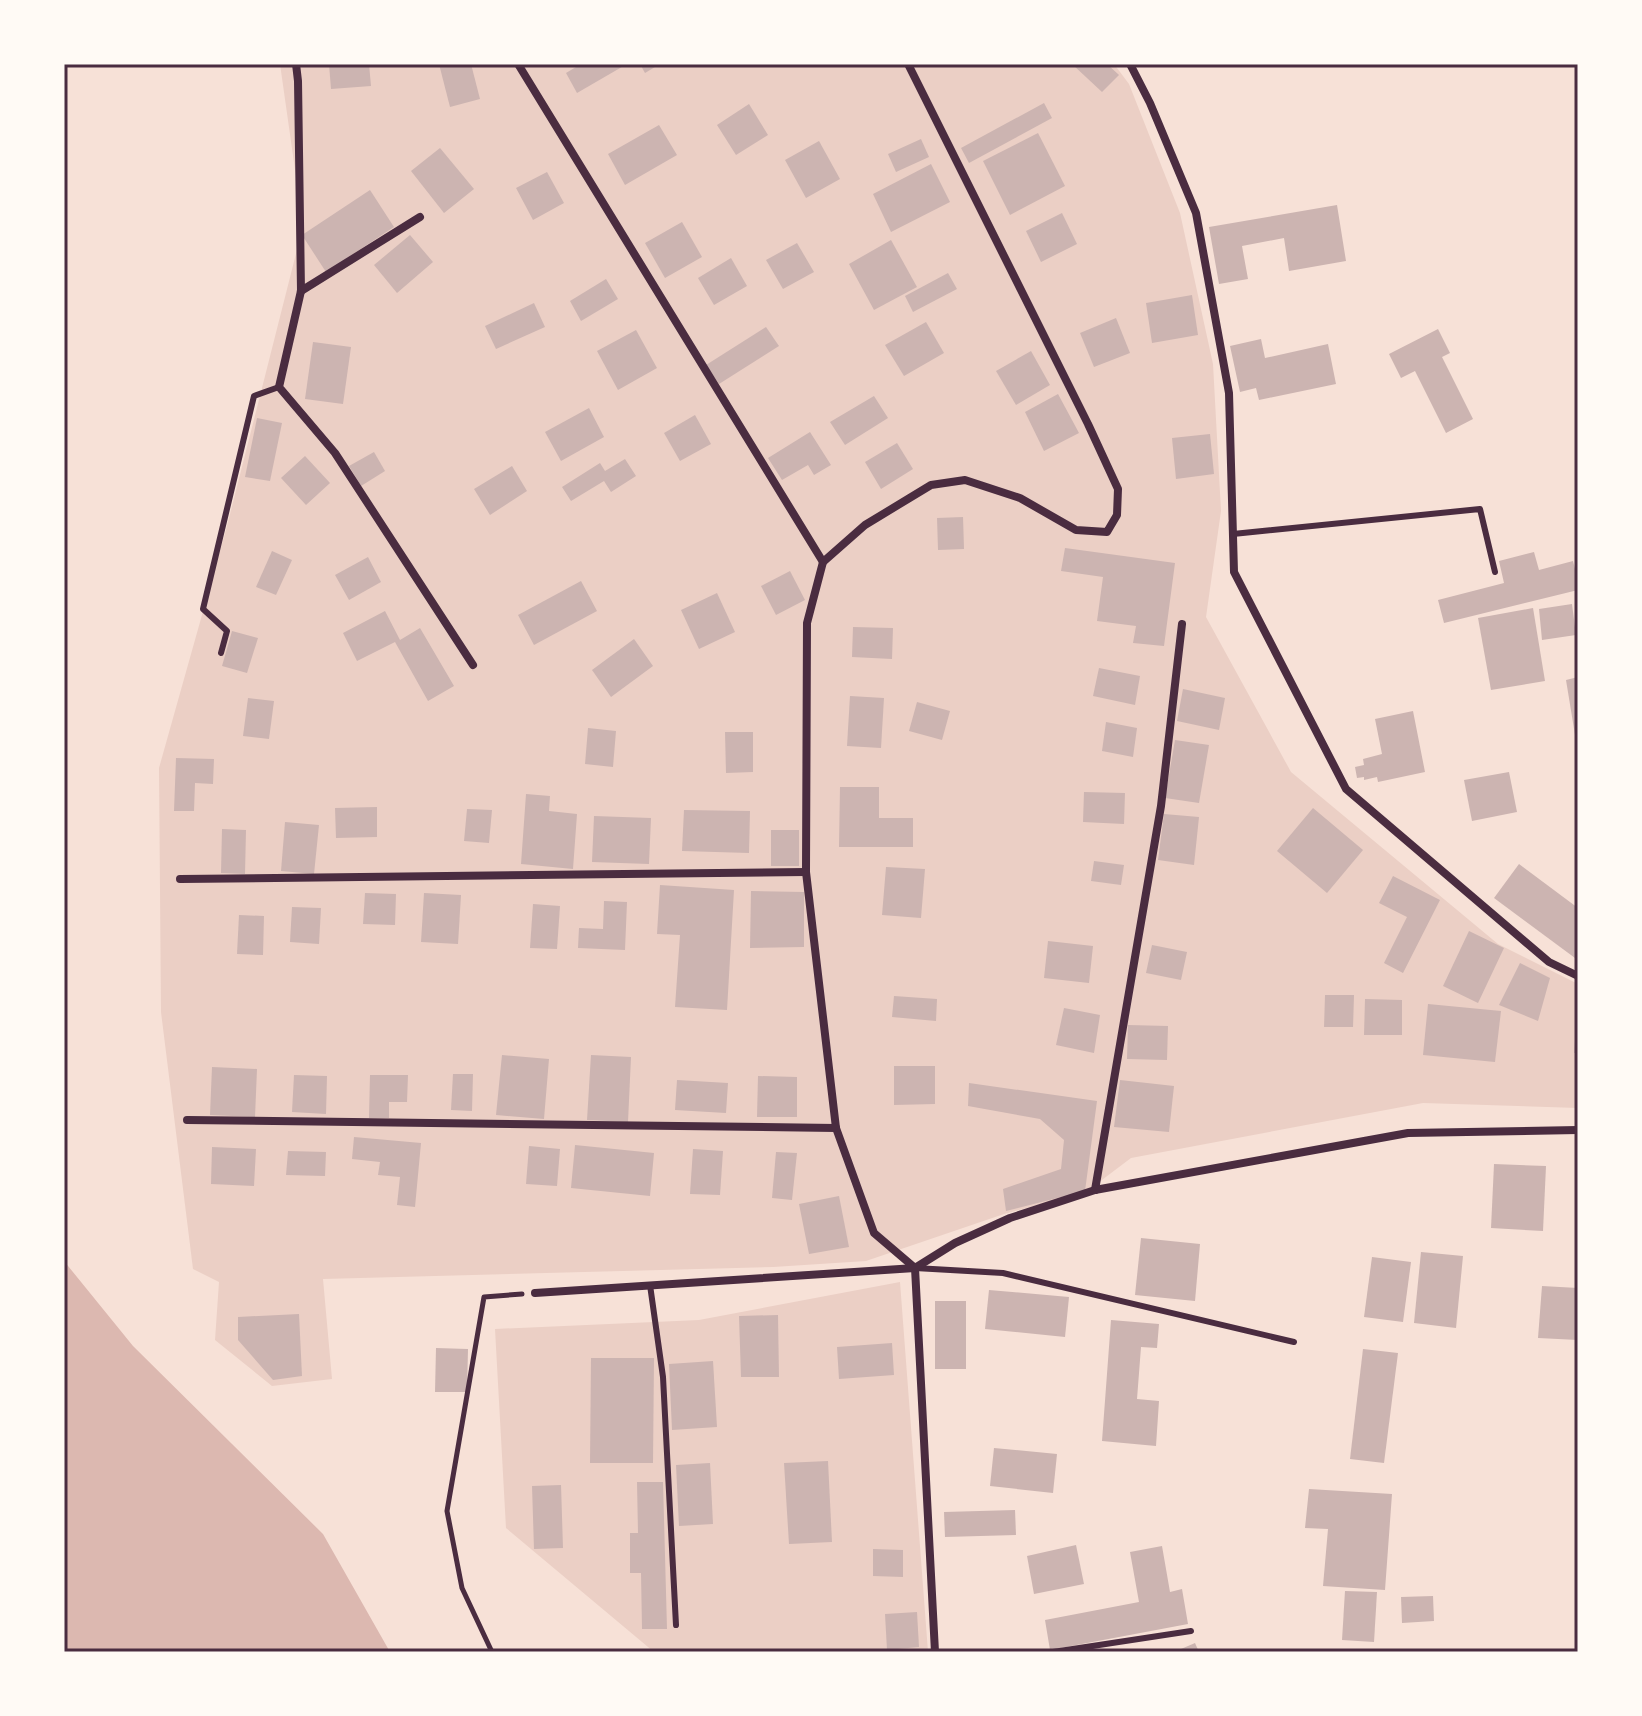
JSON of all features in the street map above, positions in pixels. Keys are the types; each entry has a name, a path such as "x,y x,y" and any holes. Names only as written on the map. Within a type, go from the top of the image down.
{"street":[{"path":"296,64 301,291 279,387 335,453 473,665"},
{"path":"518,64 823,562"},
{"path":"908,64 1118,489 1117,515 1107,532 1076,530 1020,498 965,480 931,485 865,525 823,562 807,623 806,872 836,1128 874,1233 915,1268 935,1652"},
{"path":"1130,64 1150,103 1196,213 1229,393 1234,572 1346,789 1549,962 1578,976"},
{"path":"301,291 420,217"},
{"path":"1095,1190 1161,806 1182,624"},
{"path":"180,879 806,872"},
{"path":"187,1120 836,1128"},
{"path":"535,1293 915,1268 955,1243 1010,1218 1095,1190 1408,1133 1578,1130"}],"lane":[{"path":"221,653 227,631 203,609 254,396 279,387"},
{"path":"1233,534 1480,509 1495,572"},
{"path":"915,1268 1003,1273 1294,1342"},
{"path":"650,1285 663,1377 676,1625"},
{"path":"1053,1652 1191,1631"}],"path":[{"path":"492,1652 462,1588 447,1511 484,1297 535,1293"}],"shaded area":[{"path":"280,64 1114,64 1129,84 1180,213 1213,364 1221,511 1206,617 1291,772 1498,944 1578,984 1578,1108 1423,1103 1131,1158 1086,1192 1004,1214 866,1261 773,1267 323,1279 332,1379 272,1386 215,1340 219,1282 193,1269 161,1012 159,768 227,526 303,226"},
{"path":"64,1261 133,1346 323,1534 390,1652 64,1652"},
{"path":"900,1282 928,1652 654,1652 506,1528 495,1329 699,1320"}],"building":[{"path":"329,64 369,64 371,86 331,89"},
{"path":"439,64 471,64 480,99 450,107"},
{"path":"581,64 627,64 577,93 566,73"},
{"path":"640,64 660,64 645,73"},
{"path":"1072,64 1107,64 1119,75 1102,92"},
{"path":"1044,103 1052,118 969,163 961,148"},
{"path":"749,104 768,135 736,155 717,125"},
{"path":"659,125 677,155 625,185 608,154"},
{"path":"1038,133 1065,186 1010,215 983,161"},
{"path":"921,139 929,157 896,172 888,154"},
{"path":"819,141 840,179 806,198 785,160"},
{"path":"440,148 474,189 444,213 411,171"},
{"path":"931,164 950,202 891,232 873,194"},
{"path":"547,172 564,203 533,220 516,188"},
{"path":"370,190 394,227 326,272 302,235"},
{"path":"1337,205 1346,261 1289,271 1284,238 1242,246 1248,279 1219,284 1209,227"},
{"path":"1062,213 1077,244 1041,262 1026,231"},
{"path":"682,222 702,257 665,278 645,243"},
{"path":"410,235 433,262 397,293 374,265"},
{"path":"891,240 917,287 874,310 849,264"},
{"path":"797,243 814,272 783,289 766,260"},
{"path":"731,258 747,286 714,305 698,278"},
{"path":"948,273 957,289 913,312 905,296"},
{"path":"606,279 618,299 581,321 570,301"},
{"path":"1192,295 1198,335 1152,343 1146,303"},
{"path":"534,303 545,327 496,349 485,326"},
{"path":"1116,318 1130,353 1094,367 1080,333"},
{"path":"926,322 944,353 904,376 885,345"},
{"path":"766,327 779,346 719,384 706,365"},
{"path":"1438,329 1450,353 1442,357 1473,419 1446,433 1415,371 1401,378 1389,354"},
{"path":"636,330 657,368 618,390 597,351"},
{"path":"1261,339 1265,358 1328,344 1336,384 1259,400 1256,388 1240,392 1230,346"},
{"path":"313,342 351,347 343,404 305,399"},
{"path":"1031,351 1050,385 1016,405 996,371"},
{"path":"1058,394 1079,433 1044,451 1025,412"},
{"path":"874,396 888,418 845,445 830,422"},
{"path":"589,408 604,437 561,461 545,432"},
{"path":"695,415 711,444 680,461 664,433"},
{"path":"257,418 282,423 270,481 245,477"},
{"path":"810,432 831,465 814,475 808,465 782,480 768,458"},
{"path":"1210,434 1214,474 1176,479 1172,438"},
{"path":"897,443 913,469 881,489 865,462"},
{"path":"374,452 385,471 361,486 349,466"},
{"path":"305,456 330,483 306,505 281,478"},
{"path":"625,459 636,476 611,492 604,481 571,501 562,487 600,463 605,471"},
{"path":"512,466 527,491 490,515 474,489"},
{"path":"963,517 964,549 938,550 937,518"},
{"path":"1065,548 1175,563 1164,646 1133,643 1136,626 1097,621 1103,577 1061,571"},
{"path":"272,551 292,560 276,595 256,587"},
{"path":"1534,552 1539,570 1573,561 1578,590 1444,623 1438,600 1504,583 1499,561"},
{"path":"368,557 381,582 349,600 335,575"},
{"path":"790,571 805,600 776,615 761,586"},
{"path":"581,581 597,611 534,645 518,615"},
{"path":"717,593 735,632 699,649 681,610"},
{"path":"1572,604 1576,635 1542,640 1539,609"},
{"path":"1533,608 1545,681 1491,690 1478,618"},
{"path":"385,611 400,640 420,628 454,686 428,701 395,642 357,661 343,633"},
{"path":"853,627 893,628 892,659 852,657"},
{"path":"232,631 258,638 247,673 222,666"},
{"path":"634,639 653,666 611,697 592,670"},
{"path":"1099,668 1140,676 1135,705 1093,696"},
{"path":"1578,677 1578,741 1576,741 1566,680"},
{"path":"1183,689 1225,698 1219,730 1177,721"},
{"path":"850,696 884,698 881,748 847,746"},
{"path":"248,698 274,701 269,739 243,736"},
{"path":"917,702 950,711 942,740 909,731"},
{"path":"1413,711 1425,772 1378,782 1377,777 1357,778 1355,767 1364,765 1363,759 1382,754 1375,719"},
{"path":"1106,722 1137,728 1133,757 1102,751"},
{"path":"588,728 616,731 613,767 585,764"},
{"path":"725,732 753,732 753,772 726,773"},
{"path":"1175,740 1209,745 1199,803 1165,798"},
{"path":"176,758 214,759 213,784 195,783 194,811 174,811"},
{"path":"1509,772 1517,812 1472,821 1464,780"},
{"path":"840,787 879,787 879,818 913,818 913,847 839,847"},
{"path":"1084,792 1125,793 1124,824 1083,822"},
{"path":"526,794 550,796 549,811 577,814 573,869 521,864"},
{"path":"377,807 377,837 336,838 335,808"},
{"path":"1313,808 1363,850 1327,893 1277,851"},
{"path":"467,809 492,810 489,843 464,841"},
{"path":"684,810 750,811 749,853 682,851"},
{"path":"1164,814 1199,817 1194,865 1158,860"},
{"path":"594,816 651,818 649,864 592,862"},
{"path":"285,822 319,825 314,874 281,871"},
{"path":"222,829 246,830 245,874 221,873"},
{"path":"771,830 799,830 799,866 771,866"},
{"path":"1094,861 1124,865 1121,885 1091,881"},
{"path":"1519,864 1578,908 1578,953 1575,958 1494,898"},
{"path":"886,867 925,869 921,918 882,915"},
{"path":"1393,876 1440,900 1403,973 1384,963 1407,917 1379,903"},
{"path":"660,885 734,890 727,1010 675,1007 680,935 657,934"},
{"path":"751,891 804,892 804,947 750,948"},
{"path":"365,893 396,894 395,925 363,924"},
{"path":"424,893 461,895 458,944 421,942"},
{"path":"604,901 627,902 625,950 578,948 579,928 603,929"},
{"path":"533,904 560,906 557,949 530,948"},
{"path":"292,907 321,908 319,944 290,942"},
{"path":"239,915 264,916 263,955 237,954"},
{"path":"1469,931 1504,948 1478,1003 1443,986"},
{"path":"1048,941 1093,946 1089,983 1044,978"},
{"path":"1152,945 1187,952 1181,980 1146,973"},
{"path":"1520,963 1550,978 1538,1021 1499,1005"},
{"path":"1325,995 1354,995 1353,1027 1324,1027"},
{"path":"894,996 937,999 936,1021 892,1017"},
{"path":"1365,999 1402,1000 1402,1035 1364,1035"},
{"path":"1428,1004 1501,1011 1495,1062 1423,1055"},
{"path":"1064,1008 1100,1015 1094,1053 1056,1045"},
{"path":"1128,1025 1168,1026 1167,1060 1127,1059"},
{"path":"1576,1027 1578,1053 1574,1053"},
{"path":"502,1055 549,1059 544,1119 496,1115"},
{"path":"591,1055 631,1057 628,1122 587,1120"},
{"path":"894,1066 935,1066 935,1104 894,1105"},
{"path":"212,1067 257,1069 255,1117 210,1115"},
{"path":"453,1074 473,1074 472,1111 451,1110"},
{"path":"294,1075 327,1076 326,1114 292,1112"},
{"path":"370,1075 408,1075 407,1102 389,1102 389,1118 369,1118"},
{"path":"758,1076 797,1077 797,1117 757,1117"},
{"path":"677,1080 728,1083 726,1113 675,1110"},
{"path":"1120,1080 1174,1086 1169,1132 1114,1127"},
{"path":"969,1083 1097,1101 1085,1191 1006,1211 1003,1189 1061,1169 1064,1140 1040,1119 968,1106"},
{"path":"354,1137 421,1143 415,1207 397,1205 400,1177 378,1175 380,1162 352,1159"},
{"path":"575,1145 654,1153 650,1196 571,1188"},
{"path":"529,1146 560,1149 557,1186 526,1184"},
{"path":"212,1147 256,1149 254,1186 211,1184"},
{"path":"693,1149 723,1151 720,1195 690,1194"},
{"path":"288,1151 326,1152 325,1176 286,1175"},
{"path":"776,1152 797,1153 792,1200 772,1198"},
{"path":"1494,1164 1546,1166 1543,1231 1491,1228"},
{"path":"839,1196 849,1247 809,1254 799,1204"},
{"path":"1141,1238 1200,1244 1195,1301 1135,1295"},
{"path":"1421,1252 1463,1256 1456,1328 1414,1323"},
{"path":"1372,1257 1411,1262 1403,1322 1364,1317"},
{"path":"1542,1286 1578,1288 1578,1340 1538,1338"},
{"path":"989,1290 1069,1297 1065,1337 985,1329"},
{"path":"935,1301 966,1301 966,1369 935,1369"},
{"path":"299,1314 302,1376 273,1380 238,1340 238,1317"},
{"path":"778,1315 779,1377 741,1377 739,1316"},
{"path":"1111,1320 1159,1324 1157,1348 1141,1347 1137,1399 1159,1401 1156,1446 1102,1441"},
{"path":"892,1343 894,1375 839,1379 837,1347"},
{"path":"436,1348 468,1349 467,1392 435,1392"},
{"path":"1363,1349 1398,1353 1384,1463 1350,1459"},
{"path":"591,1358 654,1358 653,1463 590,1463"},
{"path":"713,1361 717,1427 672,1430 669,1364"},
{"path":"994,1448 1057,1454 1053,1493 990,1486"},
{"path":"828,1461 832,1542 789,1544 784,1463"},
{"path":"710,1463 713,1524 679,1526 676,1465"},
{"path":"637,1482 663,1482 667,1629 642,1629 641,1573 630,1573 630,1533 638,1533"},
{"path":"561,1485 563,1548 534,1549 532,1486"},
{"path":"1309,1489 1392,1494 1385,1590 1323,1586 1328,1529 1305,1528"},
{"path":"1015,1510 1016,1535 945,1537 944,1512"},
{"path":"1076,1545 1084,1584 1034,1594 1027,1556"},
{"path":"1162,1546 1170,1592 1182,1589 1188,1624 1050,1650 1045,1620 1139,1602 1130,1552"},
{"path":"873,1549 903,1550 903,1577 873,1576"},
{"path":"1345,1591 1377,1592 1374,1642 1342,1640"},
{"path":"1433,1596 1434,1621 1402,1623 1401,1597"},
{"path":"917,1612 919,1647 887,1650 885,1614"},
{"path":"1195,1643 1199,1652 1174,1652"}]}
